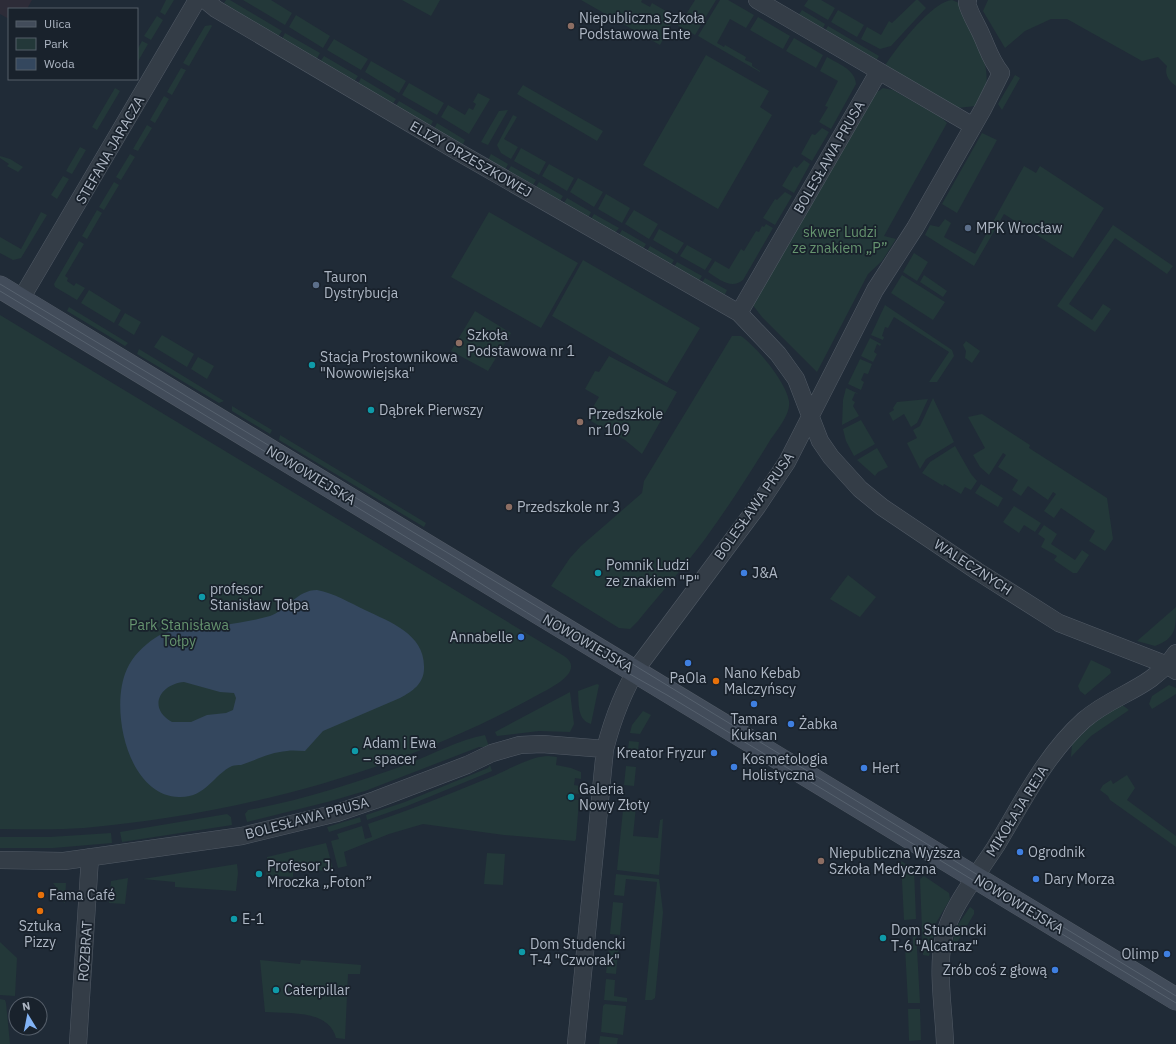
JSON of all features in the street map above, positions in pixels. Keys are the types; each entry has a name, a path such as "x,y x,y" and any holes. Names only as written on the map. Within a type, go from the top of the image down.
{"street":[{"name":"STEFANA JARACZA","path":"21,300 197,0"},
{"name":"ELIZY ORZESZKOWEJ","path":"205,0 460,153 739,314"},
{"path":"757,0 973,126"},
{"name":"BOLESŁAWA PRUSA","path":"576,1044 605,749 615,712 636,671 757,508 787,462 810,414 875,290 912,234 1001,73 989,57 967,1"},
{"name":"BOLESŁAWA PRUSA","path":"739,314 879,70"},
{"name":"NOWOWIEJSKA","path":"0,287 1176,999"},
{"path":"739,314 781,358 796,379 810,414"},
{"name":"WALECZNYCH","path":"810,414 820,441 831,457 860,488 882,507 977,571 1060,623 1173,663"},
{"name":"MIKOŁAJA REJA","path":"945,1044 941,962 943,940 953,914 1033,783 1065,738 1094,712 1111,701 1153,679 1173,663"},
{"name":"BOLESŁAWA PRUSA","path":"0,860 64,861 267,831 337,813 413,786 492,753 520,745 542,744 605,749"},
{"name":"ROZBRAT","path":"78,1044 90,858"}],"shaded area":[{"path":"0,0 32,0 28,8 8,8 8,18 0,14"}],"green space":[{"path":"166,0 174,0 165,15 160,12"},
{"path":"226,0 230,0 282,31 278,37 224,3"},
{"path":"243,0 271,0 292,13 285,25"},
{"path":"402,0 440,0 431,16"},
{"path":"581,0 642,0 641,2 650,7 652,3 678,18 676,22 680,24 695,0 716,0 695,35 672,22 660,45"},
{"path":"720,0 728,0 754,15 746,28 730,19 717,43 724,47 725,45 746,57 745,60 752,63 752,66 760,72 698,36"},
{"path":"808,0 821,0 835,8 828,20 804,6"},
{"path":"916,0 918,0 926,8 891,46 880,49 861,39 867,27 881,35 889,21 892,23"},
{"path":"952,0 959,3 979,45 986,68 987,79 985,90 976,106 957,108 885,66 897,49 925,17 944,2"},
{"path":"988,0 1176,0 1176,86 1168,78 1166,72 1167,66 1158,57 1142,61 1067,19 1051,19 1025,31 1005,48 983,11"},
{"path":"802,10 825,24 822,30 798,16"},
{"path":"838,10 864,25 857,37 831,22"},
{"path":"296,15 330,36 323,48 289,27"},
{"path":"157,16 163,20 151,40 144,36"},
{"path":"758,17 790,36 783,49 750,30"},
{"path":"205,26 212,26 189,66 183,63"},
{"path":"828,26 879,56 876,61 825,31"},
{"path":"285,33 320,53 316,60 282,39"},
{"path":"794,38 823,55 816,68 786,51"},
{"path":"334,39 368,59 361,70 327,50"},
{"path":"142,41 148,44 138,61 138,48"},
{"path":"706,55 769,91 760,107 772,115 718,209 643,165"},
{"path":"324,56 358,76 354,82 320,62"},
{"path":"827,57 853,74 856,84 831,129 819,122 828,107 825,106 838,81 820,71"},
{"path":"371,61 406,81 399,93 365,72"},
{"path":"181,68 186,70 172,95 167,92"},
{"path":"1015,75 1020,78 1002,110 998,104"},
{"path":"361,78 396,99 392,105 358,84"},
{"path":"409,83 444,103 437,115 402,95"},
{"path":"523,85 603,131 597,141 517,94"},
{"path":"115,88 120,91 97,130 92,127"},
{"name":"skwer Ludzi ze znakiem „P”","path":"883,88 893,90 942,118 947,123 884,236 896,239 882,261 868,274 817,372 762,317 752,304 873,95"},
{"path":"478,93 490,99 469,134 441,117 448,105 465,115 469,108 473,110 476,104 473,102"},
{"path":"164,96 169,99 155,123 150,120"},
{"path":"399,101 433,121 430,127 395,107"},
{"path":"508,110 488,145 481,142 499,111"},
{"path":"513,115 517,117 504,139 518,147 511,159 501,153 497,145"},
{"path":"437,123 465,140 462,146 434,129"},
{"path":"147,125 152,128 138,151 133,149"},
{"path":"822,128 829,132 812,161 801,154 812,134 815,135"},
{"path":"982,133 997,140 957,213 942,204"},
{"path":"80,147 86,150 72,174 66,171"},
{"path":"521,148 546,162 539,175 514,161"},
{"path":"130,154 135,157 121,180 116,177"},
{"path":"491,154 508,164 505,170 488,160"},
{"path":"0,156 10,159 23,167 18,172 7,166 9,164 0,158"},
{"path":"804,160 810,164 794,193 782,186 794,166 797,168"},
{"path":"549,164 574,178 567,191 542,176"},
{"path":"511,166 536,180 533,185 508,171"},
{"path":"1024,166 1036,173 1040,166 1104,208 1073,258 1004,214 974,266 925,235 930,225 939,227 945,219 951,223 944,237 975,254"},
{"path":"63,176 69,179 57,199 51,195"},
{"path":"578,178 603,192 594,207 570,192"},
{"path":"114,182 119,185 104,210 99,207"},
{"path":"539,182 563,196 560,201 536,187"},
{"path":"785,192 792,196 775,225 763,218 775,199 777,200"},
{"path":"606,194 630,208 622,223 598,209"},
{"path":"567,198 591,212 588,218 564,203"},
{"path":"97,210 102,213 87,239 82,236"},
{"path":"634,210 658,224 649,239 625,224"},
{"path":"41,212 47,215 21,258 13,260 0,253 0,237 21,249"},
{"path":"489,212 578,263 541,328 451,277"},
{"path":"594,214 619,228 615,233 591,219"},
{"path":"766,224 773,228 743,280 739,283 730,284 708,272 715,261 729,269 741,249 744,251 756,231 759,232 762,226 764,227"},
{"path":"1113,225 1173,266 1167,274 1115,238 1069,304 1092,320 1103,304 1111,309 1095,332 1057,306"},
{"path":"659,229 684,243 677,254 653,240"},
{"path":"622,230 646,244 643,249 619,235"},
{"path":"79,241 84,244 65,276 68,278 67,281 74,286 76,283 85,288 77,300 55,287 54,284"},
{"path":"687,245 712,259 705,270 680,256"},
{"path":"650,246 674,260 671,265 647,251"},
{"path":"914,253 928,262 917,281 903,272"},
{"path":"583,260 700,328 667,383 552,316"},
{"path":"677,262 702,276 699,281 674,267"},
{"path":"902,275 945,302 933,320 891,293"},
{"path":"924,275 947,291 943,297 920,282"},
{"path":"705,278 727,290 724,296 702,283"},
{"path":"89,290 121,310 114,323 81,303"},
{"path":"885,305 952,350 954,356 937,382 929,382 949,352 894,317 888,328 885,327 882,336 884,337 883,340 871,335"},
{"path":"69,307 128,343 125,346 67,311"},
{"path":"475,311 511,333 488,371 451,351"},
{"path":"125,313 141,322 134,335 118,325"},
{"name":"Park Stanisława Tołpy","path":"0,315 564,656 570,661 571,667 566,677 554,686 490,720 435,744 378,766 321,784 204,812 144,821 74,829 0,829"},
{"path":"162,335 194,354 187,367 154,347"},
{"path":"732,336 741,336 748,341 777,375 787,393 789,401 788,412 738,491 697,549 638,621 630,629 619,628 551,586 570,558 581,546 642,493 644,481"},
{"path":"870,338 881,344 880,346 877,344 874,352 877,354 873,362 861,356"},
{"path":"966,341 980,351 972,363 965,358 966,351 963,345"},
{"path":"139,349 224,401 219,403 137,354"},
{"path":"609,356 677,392 642,454 625,440 589,420 587,417 599,397 585,389 595,371 599,372"},
{"path":"198,357 214,366 207,379 191,369"},
{"path":"860,359 872,364 868,374 864,373 861,380 864,382 861,390 848,384"},
{"path":"846,388 859,394 855,393 852,400 855,402 853,406 859,416 842,425 843,400"},
{"path":"933,398 954,442 926,459 920,469 907,443 917,438 913,430 920,426"},
{"path":"928,399 917,423 911,427 904,414 893,421 889,413 894,410 893,408 897,402"},
{"path":"232,406 272,430 270,434 232,411"},
{"path":"982,414 1030,445 1029,448 1107,498 1113,539 1105,551 1089,541 1095,531 1061,508 1054,518 1044,511 1056,494 1053,492 1048,500 1028,486 1021,496 1012,490 1018,480 998,467 1006,455 1003,453 989,475 980,467 973,455 985,448 968,417"},
{"path":"861,420 875,444 854,456 846,441 843,429"},
{"path":"280,435 426,523 424,527 279,440"},
{"path":"955,446 971,474 977,481 971,490 965,487 961,494 944,484 943,486 922,473 930,462"},
{"path":"877,448 888,467 878,472 875,476 857,460"},
{"path":"981,484 1003,498 998,507 975,493"},
{"path":"1014,506 1041,523 1035,532 1024,525 1019,533 1003,522"},
{"path":"1044,525 1057,534 1051,544 1075,560 1082,550 1089,555 1077,573 1073,573 1054,560 1057,556 1041,547 1045,539 1038,534"},
{"path":"848,575 876,597 860,617 830,599"},
{"path":"1176,607 1175,627 1171,636 1167,640 1155,646 1137,641"},
{"path":"1091,660 1110,669 1111,673 1085,695 1080,691 1078,686"},
{"path":"597,684 599,685 591,724 586,722 581,715 578,691"},
{"path":"1169,685 1176,688 1176,694 1152,709 1149,704 1152,696"},
{"path":"570,692 574,724 570,732 539,731 497,736 495,732"},
{"path":"1121,704 1129,710 1091,736 1071,757 1072,744 1094,723"},
{"path":"643,711 651,715 640,734 630,733 632,725"},
{"path":"485,735 489,747 479,747 365,791 247,822 245,814 248,810 309,796 349,784 408,764 455,744"},
{"path":"629,741 639,742 637,759 627,757"},
{"path":"548,756 557,757 556,765 581,772 581,779 575,778 574,785 580,786 579,794 568,793 568,800 579,800 575,841 504,835 423,824 389,834 344,852 347,866 338,868 331,841 339,839 337,834 362,826 365,839 372,837 368,824 445,796 527,761"},
{"path":"490,765 492,771 407,806 367,820 366,815 405,802 488,768"},
{"path":"626,766 636,767 634,786 624,785"},
{"path":"1127,775 1135,788 1127,800 1176,836 1176,847 1110,800 1108,796 1100,790 1103,785 1111,780 1113,784"},
{"path":"627,805 636,806 633,836 658,838 660,820 663,819 659,875 617,870 623,810"},
{"path":"227,814 231,817 232,825 122,842 120,832"},
{"path":"360,817 361,822 329,832 327,827"},
{"path":"111,833 112,843 53,848 0,848 0,837 50,837"},
{"path":"326,843 333,869 325,871 293,868 293,877 266,875 267,857"},
{"path":"487,853 505,854 503,885 484,884"},
{"path":"901,861 914,869 916,919 904,920"},
{"path":"237,864 238,873 236,891 175,887 175,882 143,879"},
{"path":"616,874 659,879 663,912 655,998 652,1000 645,1000 657,882 626,879 624,896 614,895"},
{"path":"924,876 949,893 950,899 936,923 929,956 923,955 920,879"},
{"path":"128,878 125,904 109,903 111,881"},
{"path":"53,883 66,883 65,903 58,899 56,887"},
{"path":"613,902 623,903 620,935 610,934"},
{"path":"970,907 974,910 974,914 952,951 950,951 957,926"},
{"path":"913,931 916,931 920,1003 908,1003 905,947 913,947"},
{"path":"610,941 619,942 616,974 606,973"},
{"path":"0,942 17,958 15,996 0,995"},
{"path":"260,960 300,964 301,960 361,965 360,974 348,974 345,1039 336,1038 332,1029 325,1022 317,1018 296,1013 265,1012"},
{"path":"606,979 615,980 614,996 627,998 627,1002 604,1000"},
{"path":"0,999 5,1000 6,1003 8,1036 10,1044 0,1044"},
{"path":"605,1004 626,1006 623,1035 601,1032 603,1006"},
{"path":"908,1009 920,1009 921,1040 909,1041"},
{"path":"600,1036 618,1038 617,1044 599,1044"}],"water":[{"path":"310,591 323,591 342,598 385,619 404,630 412,637 418,645 424,666 424,672 417,686 400,698 323,731 305,751 281,752 241,765 232,766 196,794 179,797 161,793 146,782 135,766 127,747 122,726 120,705 122,685 129,664 135,656 142,648 159,635 173,631 251,621 270,616 304,593","holes":["184,682 220,692 234,693 236,698 233,710 226,713 207,715 191,722 172,722 164,716 158,704 163,692 168,687"]}],"tram line":[{"path":"0,284 611,651 1176,996"},
{"path":"0,291 444,560 610,663 667,695 1176,1003"}],"place":[{"name":"Niepubliczna Szkoła Podstawowa Ente","path":"571,26"},
{"name":"MPK Wrocław","path":"968,228"},
{"name":"Tauron Dystrybucja","path":"316,285"},
{"name":"Szkoła Podstawowa nr 1","path":"459,343"},
{"name":"Stacja Prostownikowa \"Nowowiejska\"","path":"312,365"},
{"name":"Dąbrek Pierwszy","path":"371,410"},
{"name":"Przedszkole nr 109","path":"580,422"},
{"name":"Przedszkole nr 3","path":"509,507"},
{"name":"Pomnik Ludzi ze znakiem \"P\"","path":"598,573"},
{"name":"J&A","path":"744,573"},
{"name":"profesor Stanisław Tołpa","path":"202,597"},
{"name":"Annabelle","path":"521,637"},
{"name":"PaOla","path":"688,663"},
{"name":"Nano Kebab Malczyńscy","path":"716,681"},
{"name":"Tamara Kuksan","path":"754,704"},
{"name":"Żabka","path":"791,724"},
{"name":"Adam i Ewa – spacer","path":"355,751"},
{"name":"Kreator Fryzur","path":"714,753"},
{"name":"Kosmetologia Holistyczna","path":"734,767"},
{"name":"Hert","path":"864,768"},
{"name":"Galeria Nowy Złoty","path":"571,797"},
{"name":"Ogrodnik","path":"1020,852"},
{"name":"Niepubliczna Wyższa Szkoła Medyczna","path":"821,861"},
{"name":"Profesor J. Mroczka „Foton”","path":"259,874"},
{"name":"Dary Morza","path":"1036,879"},
{"name":"Fama Café","path":"41,895"},
{"name":"Sztuka Pizzy","path":"40,911"},
{"name":"E-1","path":"234,919"},
{"name":"Dom Studencki T-6 \"Alcatraz\"","path":"883,938"},
{"name":"Dom Studencki T-4 \"Czworak\"","path":"522,952"},
{"name":"Olimp","path":"1167,954"},
{"name":"Zrób coś z głową","path":"1055,970"},
{"name":"Caterpillar","path":"276,990"}]}
